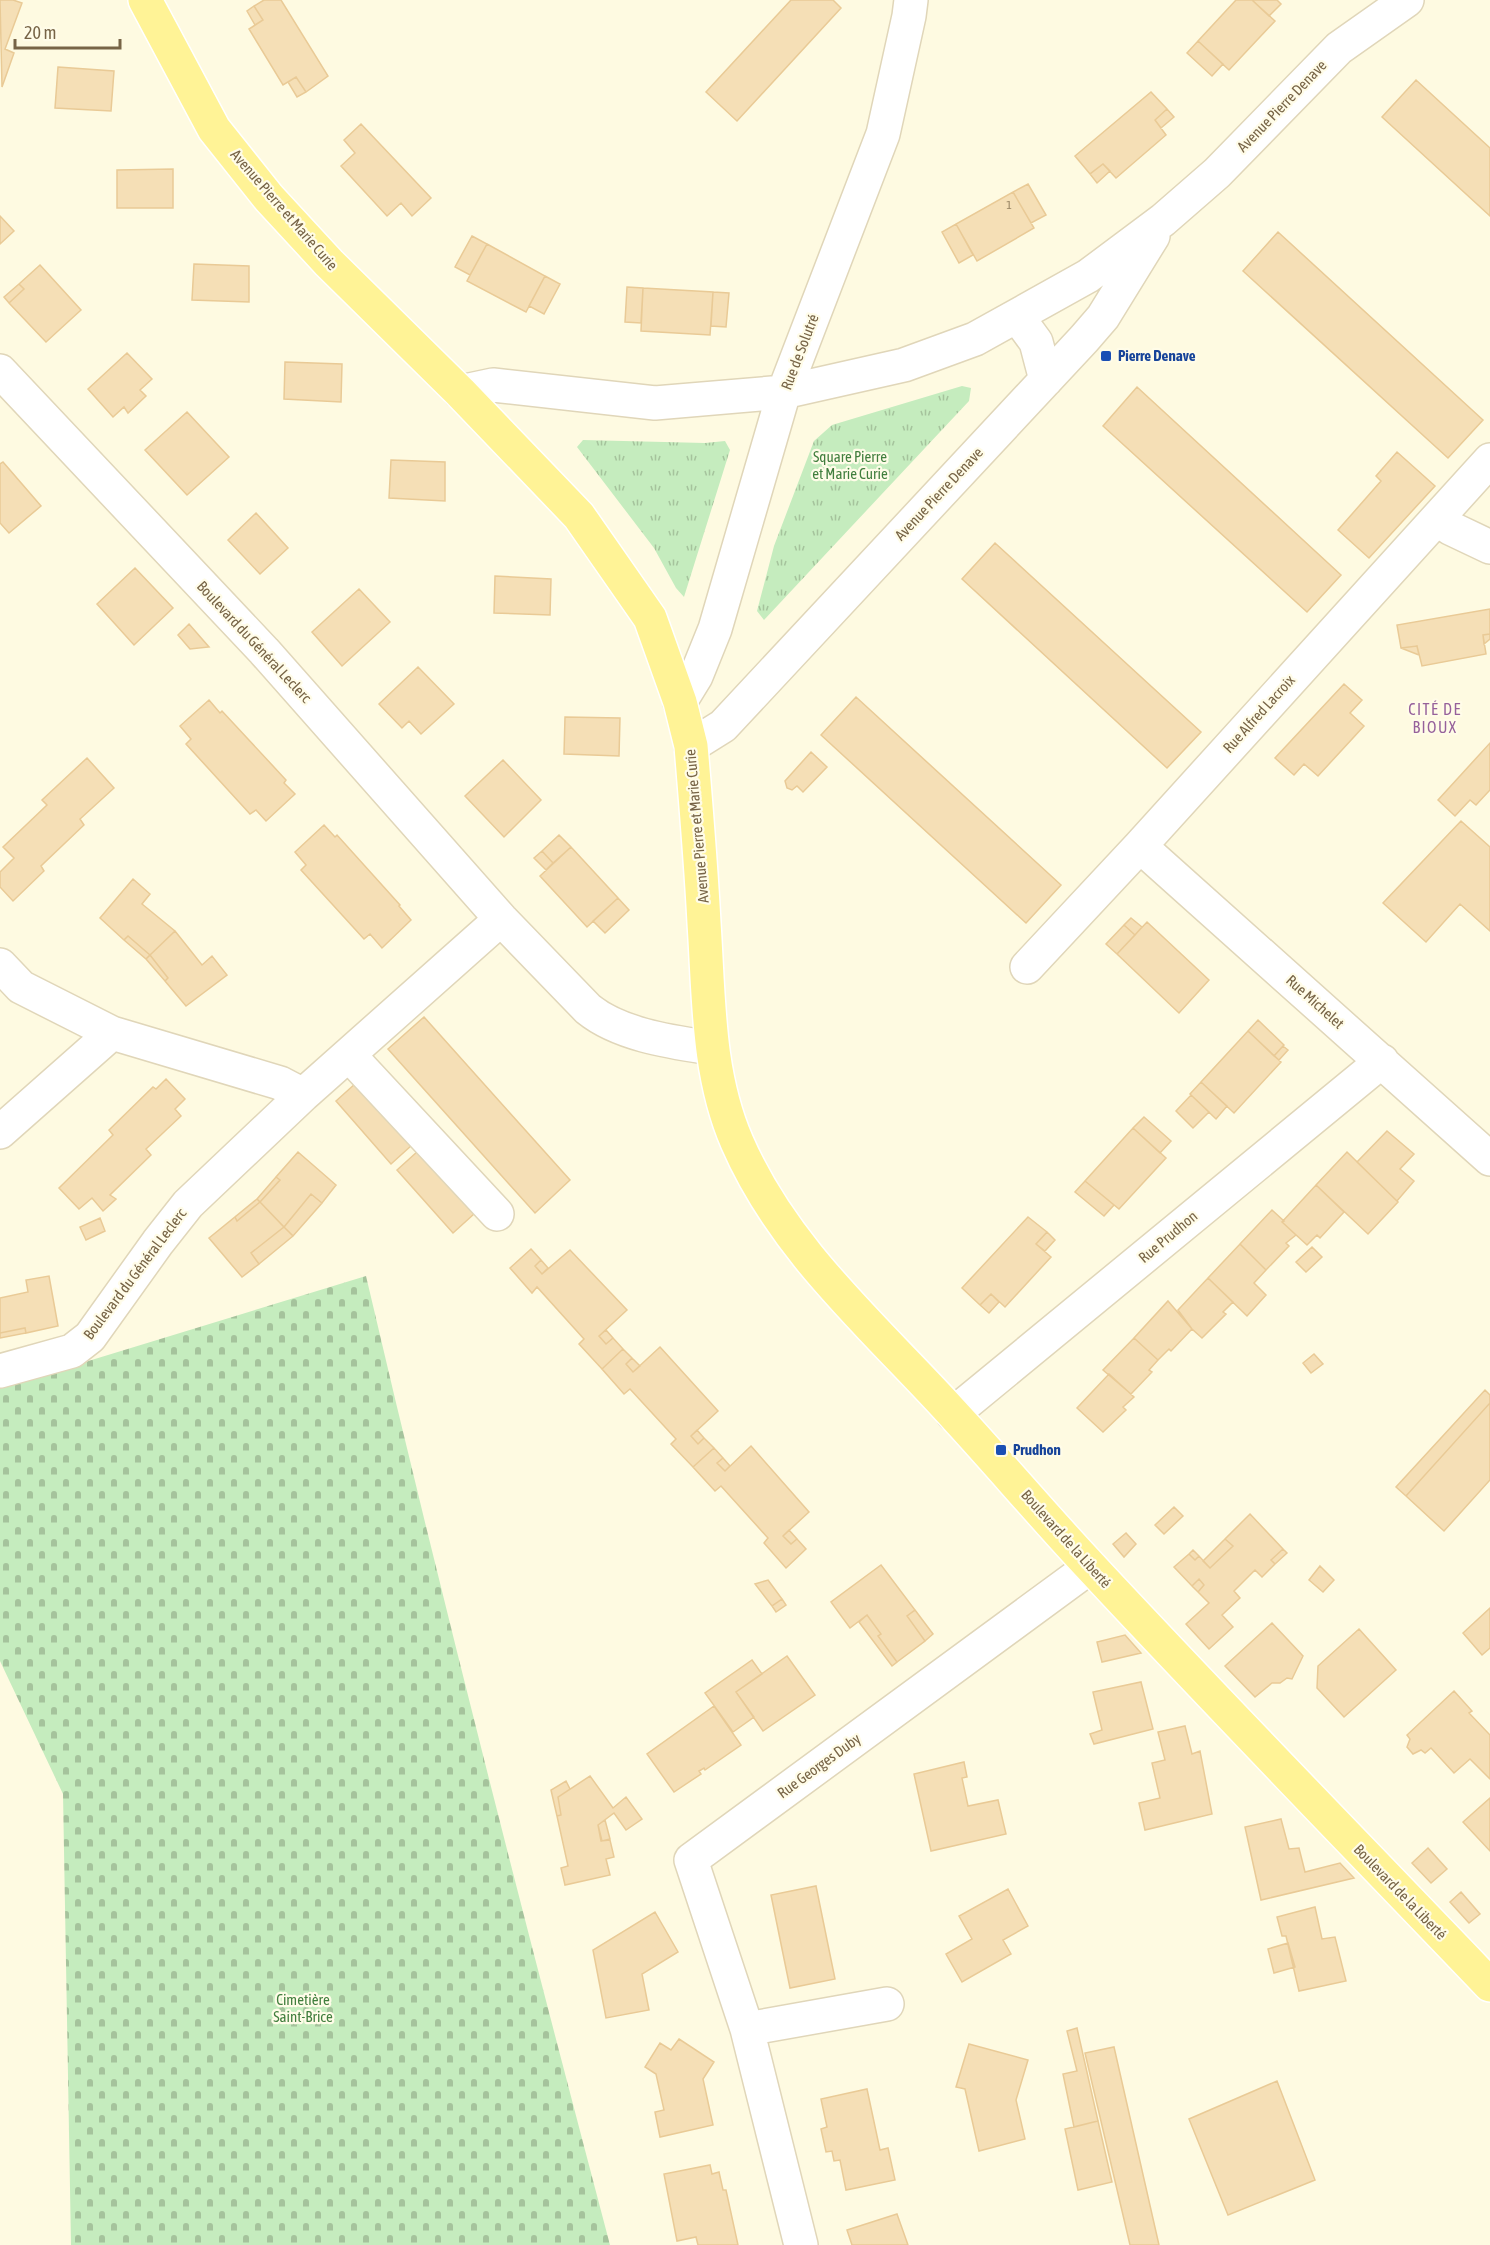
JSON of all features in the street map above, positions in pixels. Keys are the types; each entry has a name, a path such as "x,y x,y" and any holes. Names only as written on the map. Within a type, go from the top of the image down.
{"main road":[{"name":"Avenue Pierre et Marie Curie","path":"145,0 214,129 269,198 579,516 650,618 680,702 691,746 711,1048"},
{"name":"Boulevard de la Liberté","path":"711,1048 736,1141 757,1185 785,1228 815,1267 870,1328 953,1413 1090,1567 1490,1985"}],"street":[{"name":"Rue de Solutré","path":"680,702 696,676 715,629 784,392 883,134 911,0"},
{"name":"Avenue Pierre Denave","path":"784,392 904,365 975,339 1088,276 1163,220 1217,173 1339,48 1407,0"},
{"name":"Avenue Pierre Denave","path":"691,746 723,726 1103,317 1163,220"},
{"path":"1017,316 1036,342 1046,380"},
{"name":"Boulevard du Général Leclerc","path":"0,371 264,651 501,919 588,1009 600,1018 648,1037 711,1048"},
{"path":"460,392 493,385 655,403 784,392"},
{"name":"Rue Alfred Lacroix","path":"1027,967 1140,846 1490,460"},
{"path":"1437,519 1450,528 1490,547"},
{"name":"Rue Michelet","path":"1140,846 1490,1159"},
{"name":"Boulevard du Général Leclerc","path":"0,1371 72,1351 90,1337 188,1204 303,1095 501,919"},
{"path":"0,965 21,987 112,1033 280,1083 303,1095"},
{"path":"0,1132 112,1033"},
{"path":"349,1055 497,1214"},
{"name":"Rue Prudhon","path":"953,1413 1382,1061"},
{"name":"Rue Georges Duby","path":"801,2245 747,2029 691,1860 1090,1567"},
{"path":"747,2029 887,2004"}],"green space":[{"name":"Square Pierre et Marie Curie","path":"962,386 971,388 969,401 764,620 757,611 774,546 814,441 832,425"},
{"path":"583,440 705,443 725,441 730,450 684,597 676,588 654,548 577,447"},
{"name":"Cimetière Saint-Brice","path":"366,1276 485,1762 610,2245 71,2245 63,1794 0,1661 0,1388"}],"building":[{"path":"0,0 22,3 5,49 14,53 2,87"},
{"path":"264,0 281,0 328,76 306,92 296,77 283,85 249,29 263,20 254,6"},
{"path":"791,0 833,0 841,8 737,121 706,92"},
{"path":"1236,0 1252,0 1275,21 1229,70 1198,41"},
{"path":"1252,0 1277,0 1281,4 1269,16"},
{"path":"254,6 263,20 255,25 247,11"},
{"path":"1198,41 1223,64 1212,76 1187,53"},
{"path":"58,67 114,71 111,111 55,108"},
{"path":"296,77 306,92 297,97 288,82"},
{"path":"1416,80 1490,148 1490,216 1382,117"},
{"path":"1151,92 1167,109 1155,120 1166,135 1116,178 1103,164 1090,174 1075,156"},
{"path":"1167,109 1174,117 1161,128 1155,120"},
{"path":"361,124 431,198 412,216 401,203 387,216 341,166 355,153 344,140"},
{"path":"1103,164 1110,171 1097,183 1090,174"},
{"path":"173,169 173,208 117,208 117,170"},
{"path":"1028,184 1046,215 1031,223 1013,192"},
{"path":"1013,192 1034,228 977,261 956,224"},
{"path":"0,216 14,231 0,244"},
{"path":"956,224 973,255 959,263 942,232"},
{"path":"1278,232 1483,420 1448,458 1243,271"},
{"path":"472,236 487,244 470,275 455,267"},
{"path":"487,244 545,276 526,312 467,281"},
{"path":"194,264 249,266 249,302 192,300"},
{"path":"40,265 81,310 46,342 9,303 24,289 19,284"},
{"path":"545,276 560,284 544,314 529,306"},
{"path":"19,284 24,289 9,303 4,297"},
{"path":"627,287 643,288 641,323 625,322"},
{"path":"643,288 713,292 710,335 641,331"},
{"path":"713,292 729,293 726,327 711,326"},
{"path":"127,353 152,379 140,390 146,396 128,413 124,407 113,417 88,389"},
{"path":"285,362 342,364 341,402 284,399"},
{"path":"1137,387 1341,575 1307,612 1103,426"},
{"path":"187,412 229,457 187,495 145,450"},
{"path":"1397,452 1435,486 1369,558 1338,530 1381,481 1376,476"},
{"path":"391,460 445,462 445,501 389,498"},
{"path":"3,462 41,506 9,533 0,523 0,464"},
{"path":"256,513 288,548 260,574 228,540"},
{"path":"995,543 1201,732 1167,768 962,579"},
{"path":"135,568 173,608 134,645 97,604"},
{"path":"495,576 551,579 550,615 494,613"},
{"path":"359,589 390,622 342,666 312,632"},
{"path":"1490,609 1490,634 1483,635 1486,654 1422,666 1417,646 1401,648 1397,625"},
{"path":"189,624 209,647 190,649 178,635"},
{"path":"1490,634 1490,639 1484,644 1483,635"},
{"path":"1417,646 1419,655 1401,648"},
{"path":"418,667 454,704 421,734 409,721 402,728 379,704"},
{"path":"1344,684 1362,700 1350,713 1364,726 1318,776 1304,764 1294,775 1275,758"},
{"path":"856,697 1061,885 1026,923 821,735"},
{"path":"209,700 286,780 284,783 295,794 266,821 256,810 250,814 186,744 191,739 180,726"},
{"path":"565,717 620,718 619,756 564,754"},
{"path":"1490,743 1490,790 1476,805 1470,800 1455,816 1438,800"},
{"path":"811,752 827,767 803,792 797,786 792,790 787,788 785,781"},
{"path":"87,758 114,788 80,819 84,825 41,866 44,871 13,901 0,887 0,872 14,858 3,847 47,805 42,800"},
{"path":"503,760 541,800 504,837 465,796"},
{"path":"1461,821 1490,847 1490,931 1460,904 1426,942 1383,903"},
{"path":"324,825 335,837 337,835 411,920 382,948 370,934 364,939 301,870 306,865 295,852"},
{"path":"559,835 571,847 553,863 542,851"},
{"path":"571,847 618,898 587,927 540,876"},
{"path":"542,851 553,863 546,870 534,858"},
{"path":"133,879 150,894 142,904 175,931 150,955 128,936 124,940 100,918"},
{"path":"618,898 629,910 605,933 593,921"},
{"path":"1131,918 1142,927 1135,935 1124,925"},
{"path":"1147,922 1209,980 1179,1013 1117,954"},
{"path":"1124,925 1135,935 1117,954 1106,944"},
{"path":"175,931 202,965 212,956 227,975 186,1006 165,981 168,978 150,955"},
{"path":"128,936 150,955 146,959 124,940"},
{"path":"150,955 168,978 165,981 146,959"},
{"path":"424,1017 570,1180 535,1213 388,1049"},
{"path":"1258,1020 1284,1045 1274,1056 1248,1031"},
{"path":"1248,1031 1281,1062 1234,1113 1201,1082"},
{"path":"1283,1046 1288,1050 1279,1060 1274,1056"},
{"path":"166,1079 185,1099 175,1109 181,1116 146,1149 151,1155 110,1195 116,1199 103,1211 92,1198 79,1209 59,1188 113,1135 109,1130 153,1087 156,1089"},
{"path":"1201,1082 1227,1106 1216,1119 1190,1094"},
{"path":"356,1083 412,1145 391,1164 336,1101"},
{"path":"1191,1095 1209,1112 1193,1128 1176,1111"},
{"path":"1144,1117 1171,1141 1160,1153 1133,1128"},
{"path":"1133,1128 1166,1158 1119,1209 1085,1181"},
{"path":"1387,1131 1414,1154 1400,1169 1414,1181 1397,1201 1357,1162"},
{"path":"418,1151 474,1214 453,1233 397,1170"},
{"path":"298,1152 336,1185 322,1203 311,1194 284,1227 260,1202 280,1180 276,1177"},
{"path":"1347,1152 1398,1202 1368,1234 1316,1185"},
{"path":"276,1177 280,1180 260,1202 257,1199"},
{"path":"1085,1181 1114,1205 1104,1216 1075,1192"},
{"path":"1316,1185 1344,1212 1320,1238 1317,1235 1307,1245 1282,1222"},
{"path":"311,1194 322,1203 293,1236 284,1227"},
{"path":"257,1199 260,1202 237,1221 235,1217"},
{"path":"260,1202 284,1227 251,1253 259,1264 242,1277 209,1238 235,1217 237,1221"},
{"path":"1272,1210 1296,1235 1286,1243 1289,1246 1266,1270 1240,1244"},
{"path":"1028,1217 1047,1232 1036,1244 1051,1257 1005,1307 991,1294 980,1305 962,1288"},
{"path":"100,1218 105,1231 86,1240 80,1227"},
{"path":"284,1227 293,1236 259,1264 251,1253"},
{"path":"1047,1232 1055,1240 1045,1251 1036,1244"},
{"path":"1240,1244 1266,1270 1254,1283 1266,1295 1247,1316 1208,1278"},
{"path":"1312,1247 1322,1257 1306,1272 1296,1262"},
{"path":"531,1249 541,1260 535,1266 542,1274 570,1250 627,1310 599,1336 606,1344 613,1338 623,1349 602,1369 579,1344 584,1339 537,1287 532,1293 510,1268"},
{"path":"541,1260 548,1268 542,1274 535,1266"},
{"path":"49,1276 58,1326 26,1333 25,1328 0,1333 0,1298 28,1292 26,1280"},
{"path":"1208,1278 1233,1302 1223,1312 1226,1314 1202,1338 1178,1310"},
{"path":"991,1294 999,1302 989,1313 980,1305"},
{"path":"1168,1301 1192,1329 1171,1351 1169,1349 1158,1360 1134,1338"},
{"path":"25,1328 26,1333 0,1338 0,1333"},
{"path":"606,1330 613,1338 606,1344 599,1336"},
{"path":"1134,1338 1158,1360 1149,1370 1152,1372 1131,1394 1103,1370"},
{"path":"660,1347 718,1411 691,1436 698,1444 704,1438 714,1448 693,1467 671,1444 676,1439 630,1389 624,1394 602,1369 623,1349 632,1358 626,1364 633,1372"},
{"path":"1314,1354 1323,1364 1311,1373 1303,1363"},
{"path":"632,1358 640,1366 633,1372 626,1364"},
{"path":"1109,1374 1134,1397 1123,1407 1126,1410 1103,1432 1077,1408"},
{"path":"1485,1390 1490,1395 1490,1403 1406,1496 1396,1487"},
{"path":"1490,1403 1490,1480 1444,1531 1406,1496"},
{"path":"697,1430 704,1438 698,1444 691,1436"},
{"path":"751,1446 809,1512 783,1536 791,1544 797,1539 806,1549 786,1568 764,1543 768,1538 721,1486 715,1491 693,1467 714,1448 723,1458 717,1463 725,1471"},
{"path":"723,1458 730,1466 725,1471 717,1463"},
{"path":"1174,1507 1183,1516 1164,1534 1155,1525"},
{"path":"1250,1514 1283,1549 1271,1560 1275,1564 1262,1577 1255,1570 1234,1591 1240,1598 1222,1615 1233,1627 1209,1649 1186,1624 1209,1603 1198,1592 1204,1585 1199,1579 1192,1586 1174,1567 1189,1554 1195,1560 1199,1556 1210,1568 1233,1546 1225,1539"},
{"path":"789,1530 797,1539 791,1544 783,1536"},
{"path":"1126,1533 1136,1544 1124,1557 1113,1544"},
{"path":"1225,1539 1233,1546 1210,1568 1203,1561"},
{"path":"1283,1549 1287,1553 1275,1564 1271,1560"},
{"path":"1193,1550 1199,1556 1195,1560 1189,1554"},
{"path":"881,1565 915,1610 907,1616 925,1641 897,1662 878,1636 881,1634 867,1615 850,1628 831,1602"},
{"path":"1320,1566 1334,1580 1323,1592 1309,1580"},
{"path":"1199,1579 1204,1585 1198,1592 1192,1586"},
{"path":"768,1580 782,1599 772,1606 755,1584"},
{"path":"782,1599 786,1605 776,1612 772,1606"},
{"path":"1490,1608 1490,1648 1482,1655 1463,1633"},
{"path":"915,1610 933,1634 925,1641 907,1616"},
{"path":"867,1615 881,1634 878,1636 897,1662 892,1666 859,1622"},
{"path":"1272,1623 1303,1656 1292,1679 1287,1678 1280,1683 1272,1683 1255,1697 1225,1666"},
{"path":"1359,1629 1396,1670 1344,1717 1317,1688 1318,1666"},
{"path":"1125,1635 1141,1653 1102,1662 1097,1642"},
{"path":"787,1656 815,1695 763,1731 736,1692"},
{"path":"752,1660 762,1674 736,1692 754,1717 733,1732 705,1693"},
{"path":"1141,1682 1153,1729 1094,1744 1090,1734 1102,1730 1093,1692"},
{"path":"1454,1691 1472,1711 1469,1713 1490,1735 1490,1779 1470,1759 1454,1773 1431,1748 1425,1753 1421,1750 1413,1754 1407,1747 1410,1739 1407,1735"},
{"path":"714,1706 741,1745 705,1770 704,1768 699,1771 701,1774 674,1792 647,1754"},
{"path":"1185,1726 1192,1754 1200,1751 1212,1814 1145,1830 1139,1803 1160,1798 1152,1763 1165,1760 1158,1732"},
{"path":"964,1762 967,1777 962,1778 968,1806 998,1800 1006,1834 931,1851 914,1774"},
{"path":"590,1776 613,1808 626,1797 642,1819 626,1830 614,1813 598,1825 601,1841 610,1840 614,1857 606,1859 610,1875 565,1885 561,1868 568,1866 557,1816 561,1815 558,1797"},
{"path":"566,1781 570,1789 558,1797 561,1815 557,1816 551,1790"},
{"path":"1490,1798 1490,1851 1463,1822"},
{"path":"1281,1819 1289,1849 1299,1848 1305,1872 1340,1863 1354,1878 1261,1900 1245,1827"},
{"path":"605,1820 610,1839 602,1841 598,1825"},
{"path":"1428,1848 1447,1869 1431,1883 1412,1863"},
{"path":"816,1886 835,1979 790,1988 771,1895"},
{"path":"1008,1889 1028,1926 1003,1940 1011,1954 962,1982 946,1954 972,1939 959,1916"},
{"path":"1461,1892 1480,1914 1469,1923 1450,1902"},
{"path":"1315,1907 1322,1939 1335,1937 1346,1981 1299,1991 1286,1936 1282,1936 1277,1917"},
{"path":"655,1912 678,1952 642,1974 649,2010 606,2018 593,1950"},
{"path":"1288,1943 1295,1967 1274,1973 1268,1949"},
{"path":"1077,2028 1098,2121 1074,2127 1063,2074 1077,2071 1067,2031"},
{"path":"679,2039 714,2062 703,2079 713,2125 660,2137 655,2112 664,2110 656,2074 645,2067 660,2043 671,2050"},
{"path":"969,2044 1028,2060 1016,2100 1025,2139 979,2151 965,2089 956,2087"},
{"path":"1114,2047 1159,2245 1130,2245 1085,2053"},
{"path":"1277,2081 1315,2180 1228,2215 1189,2119"},
{"path":"867,2089 880,2150 888,2148 895,2180 846,2190 840,2160 834,2161 832,2151 826,2152 821,2129 827,2127 821,2099"},
{"path":"1098,2121 1112,2182 1078,2190 1065,2129"},
{"path":"710,2165 712,2174 719,2172 723,2190 726,2190 738,2245 698,2245 696,2237 677,2241 664,2174"},
{"path":"897,2214 908,2245 852,2245 847,2230"}],"place":[{"name":"Pierre Denave","path":"1106,356"},
{"name":"Prudhon","path":"1001,1450"}],"district":[{"name":"CITÉ DE BIOUX","path":"1435,718"}]}
